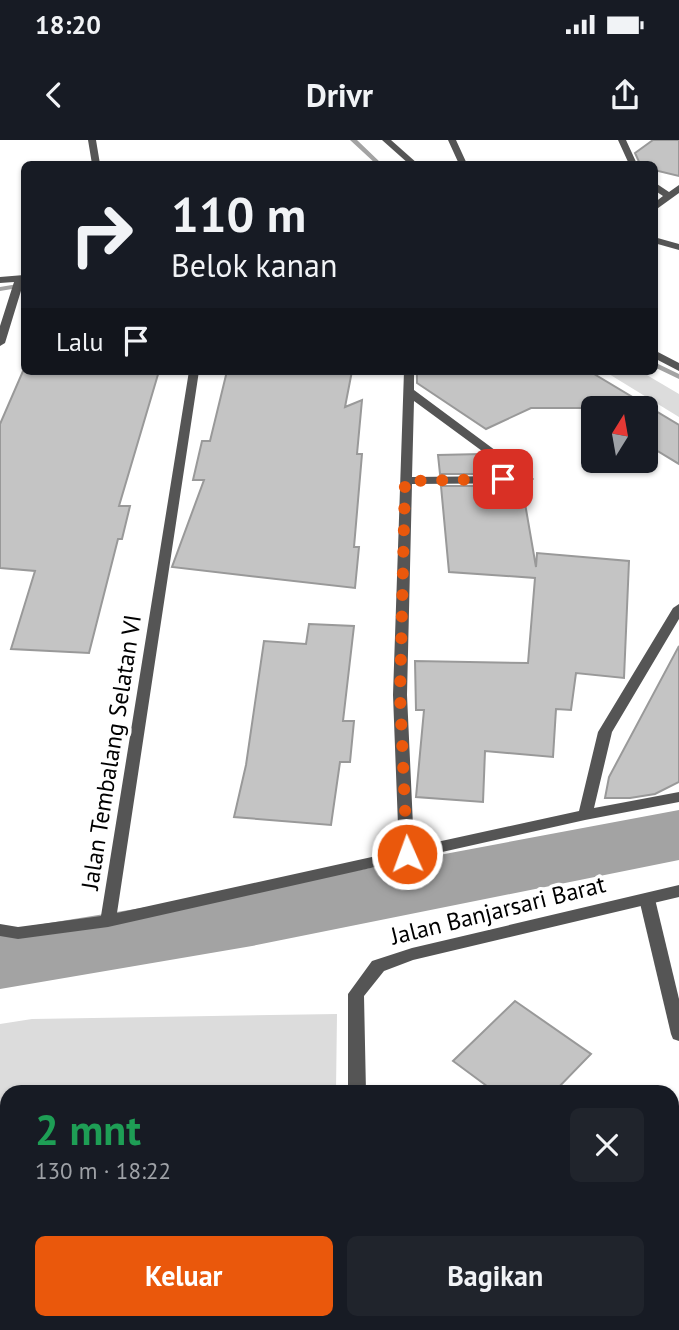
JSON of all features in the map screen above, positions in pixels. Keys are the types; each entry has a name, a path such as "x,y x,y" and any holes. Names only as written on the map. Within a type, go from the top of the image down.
{"street":[{"path":"92,140 96,161"},
{"path":"386,140 410,161"},
{"path":"452,140 462,161"},
{"path":"622,140 632,161"},
{"path":"658,188 669,196"},
{"path":"658,205 679,188"},
{"path":"658,241 679,247"},
{"path":"0,280 21,278"},
{"path":"0,343 21,281"},
{"path":"658,355 679,368"},
{"name":"Jalan Tembalang Selatan VI","path":"193,375 108,921 585,815 679,797"},
{"path":"407,854 400,695 409,375"},
{"path":"405,481 528,479 410,392"},
{"path":"585,815 606,732 679,608"},
{"name":"Jalan Banjarsari Barat","path":"357,1085 356,994 378,966 412,954 679,891"},
{"path":"647,899 679,1034"},
{"path":"0,930 18,933 108,921"}],"shaded area":[{"path":"611,375 647,375 679,394 679,417 658,404 658,396 645,396"},
{"path":"337,1014 336,1085 0,1085 0,1024 32,1019"}],"building":[{"path":"653,140 679,140 679,176 658,171 658,161 639,161 635,153"},
{"path":"21,375 158,375 119,506 130,506 122,539 118,539 89,653 11,649 35,571 0,568 0,424"},
{"path":"226,375 351,375 345,407 362,400 357,454 362,454 354,547 359,547 355,588 172,567 204,480 193,480 202,441 210,441"},
{"path":"417,375 596,375 631,396 581,396 581,408 531,408 486,429 417,383"},
{"path":"658,412 679,425 679,464 658,451"},
{"path":"482,454 488,459 491,474 440,474 438,455"},
{"path":"441,486 522,486 536,567 537,553 629,561 624,678 576,673 571,710 556,709 553,757 485,751 483,802 416,797 424,710 416,710 415,661 528,663 535,578 449,572"},
{"path":"309,624 354,626 343,721 354,721 350,762 340,762 331,825 234,817 246,765 264,641 306,644"},
{"path":"679,646 679,782 655,794 605,798 609,777"},
{"path":"515,1001 591,1054 561,1085 486,1085 453,1061"}],"waterway":[{"path":"353,140 376,161"},
{"path":"0,289 21,286"},
{"path":"658,366 679,377"},
{"path":"0,960 252,918 679,835"}],"route":[{"path":"407,854 400,695 405,481 503,479"}]}
